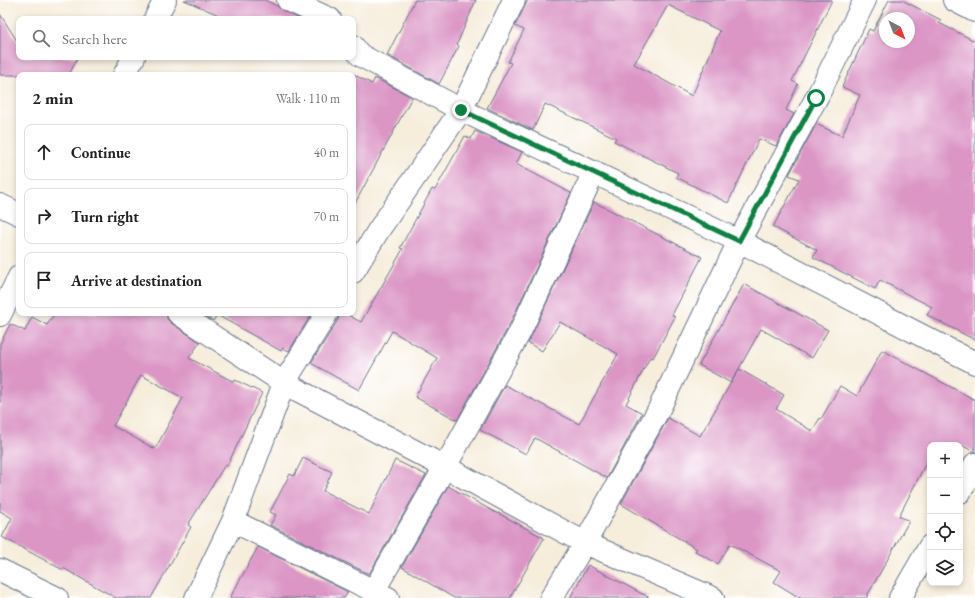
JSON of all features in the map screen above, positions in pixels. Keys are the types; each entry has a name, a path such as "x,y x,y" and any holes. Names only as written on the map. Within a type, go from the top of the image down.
{"street":[{"path":"157,16 165,0"},
{"path":"288,0 323,16"},
{"path":"356,267 378,231 461,110 514,0"},
{"path":"551,598 585,543 659,409 739,241 818,95 865,0"},
{"path":"954,0 975,11"},
{"path":"356,50 360,55 461,110 739,241 975,363"},
{"path":"126,72 132,60"},
{"path":"233,521 381,595 446,467 520,332 594,172"},
{"path":"0,205 16,213"},
{"path":"0,315 16,283"},
{"path":"183,316 284,383 446,467 585,543 713,598"},
{"path":"196,598 233,521 284,383 325,316"},
{"path":"963,486 975,464"},
{"path":"900,598 928,550"},
{"path":"0,570 57,598"}],"building":[{"path":"184,0 265,0 294,16 221,16"},
{"path":"415,0 476,0 457,44 459,46 439,84 387,55"},
{"path":"528,0 832,0 792,81 798,84 786,110 794,114 776,146 759,139 728,203 676,177 678,173 614,141 616,138 545,104 533,130 487,108 511,63 508,62 524,30 515,26","holes":["668,5 720,31 692,96 634,64"]},
{"path":"889,0 902,0 941,20 939,23 975,41 975,340 927,315 932,307 880,280 875,289 813,257 817,250 773,227 799,179 789,175 816,124 842,136 860,95 842,87 869,29 873,31 879,19 879,48 915,48 915,12 883,12"},
{"path":"0,14 16,39 16,60 76,60 70,72 16,72 16,75 0,75"},
{"path":"356,76 372,84 375,78 412,97 356,201"},
{"path":"475,131 522,152 516,164 571,193 509,326 457,420 415,397 437,358 392,331 359,390 311,363 338,320 339,316 350,316 361,322 403,249 400,248 432,189 435,190 465,136 471,139"},
{"path":"594,202 702,257 672,315 675,317 653,358 650,357 626,404 642,413 607,478 535,438 526,454 480,430 505,385 579,424 618,354 560,322 542,351 528,343"},
{"path":"744,284 828,330 812,358 761,329 731,383 699,365"},
{"path":"53,316 166,316 167,319 171,323 200,342 189,358 234,382 235,380 262,393 227,466 225,465 188,525 191,527 151,598 116,598 63,568 63,570 2,537 12,518 0,511 0,344 10,324 25,331 32,317 47,325","holes":["141,375 183,398 155,449 113,426"]},
{"path":"206,316 216,316 213,321"},
{"path":"219,316 310,316 289,351 283,348 281,351"},
{"path":"882,350 975,400 975,452 963,446 963,442 927,442 927,461 899,516 909,521 866,598 800,598 774,582 781,571 730,544 718,564 695,551 697,549 621,504 668,418 700,436 739,369 784,395 776,409 812,431 820,418 821,419 840,386 857,396"},
{"path":"303,458 332,472 323,491 369,514 395,460 426,475 369,574 270,525 276,515 270,512 290,474 294,476"},
{"path":"448,486 544,538 510,598 454,598 402,567"},
{"path":"258,547 348,592 344,598 230,598"},
{"path":"588,565 650,598 570,598"}],"route":[{"path":"461,110 739,241 816,98"}]}
